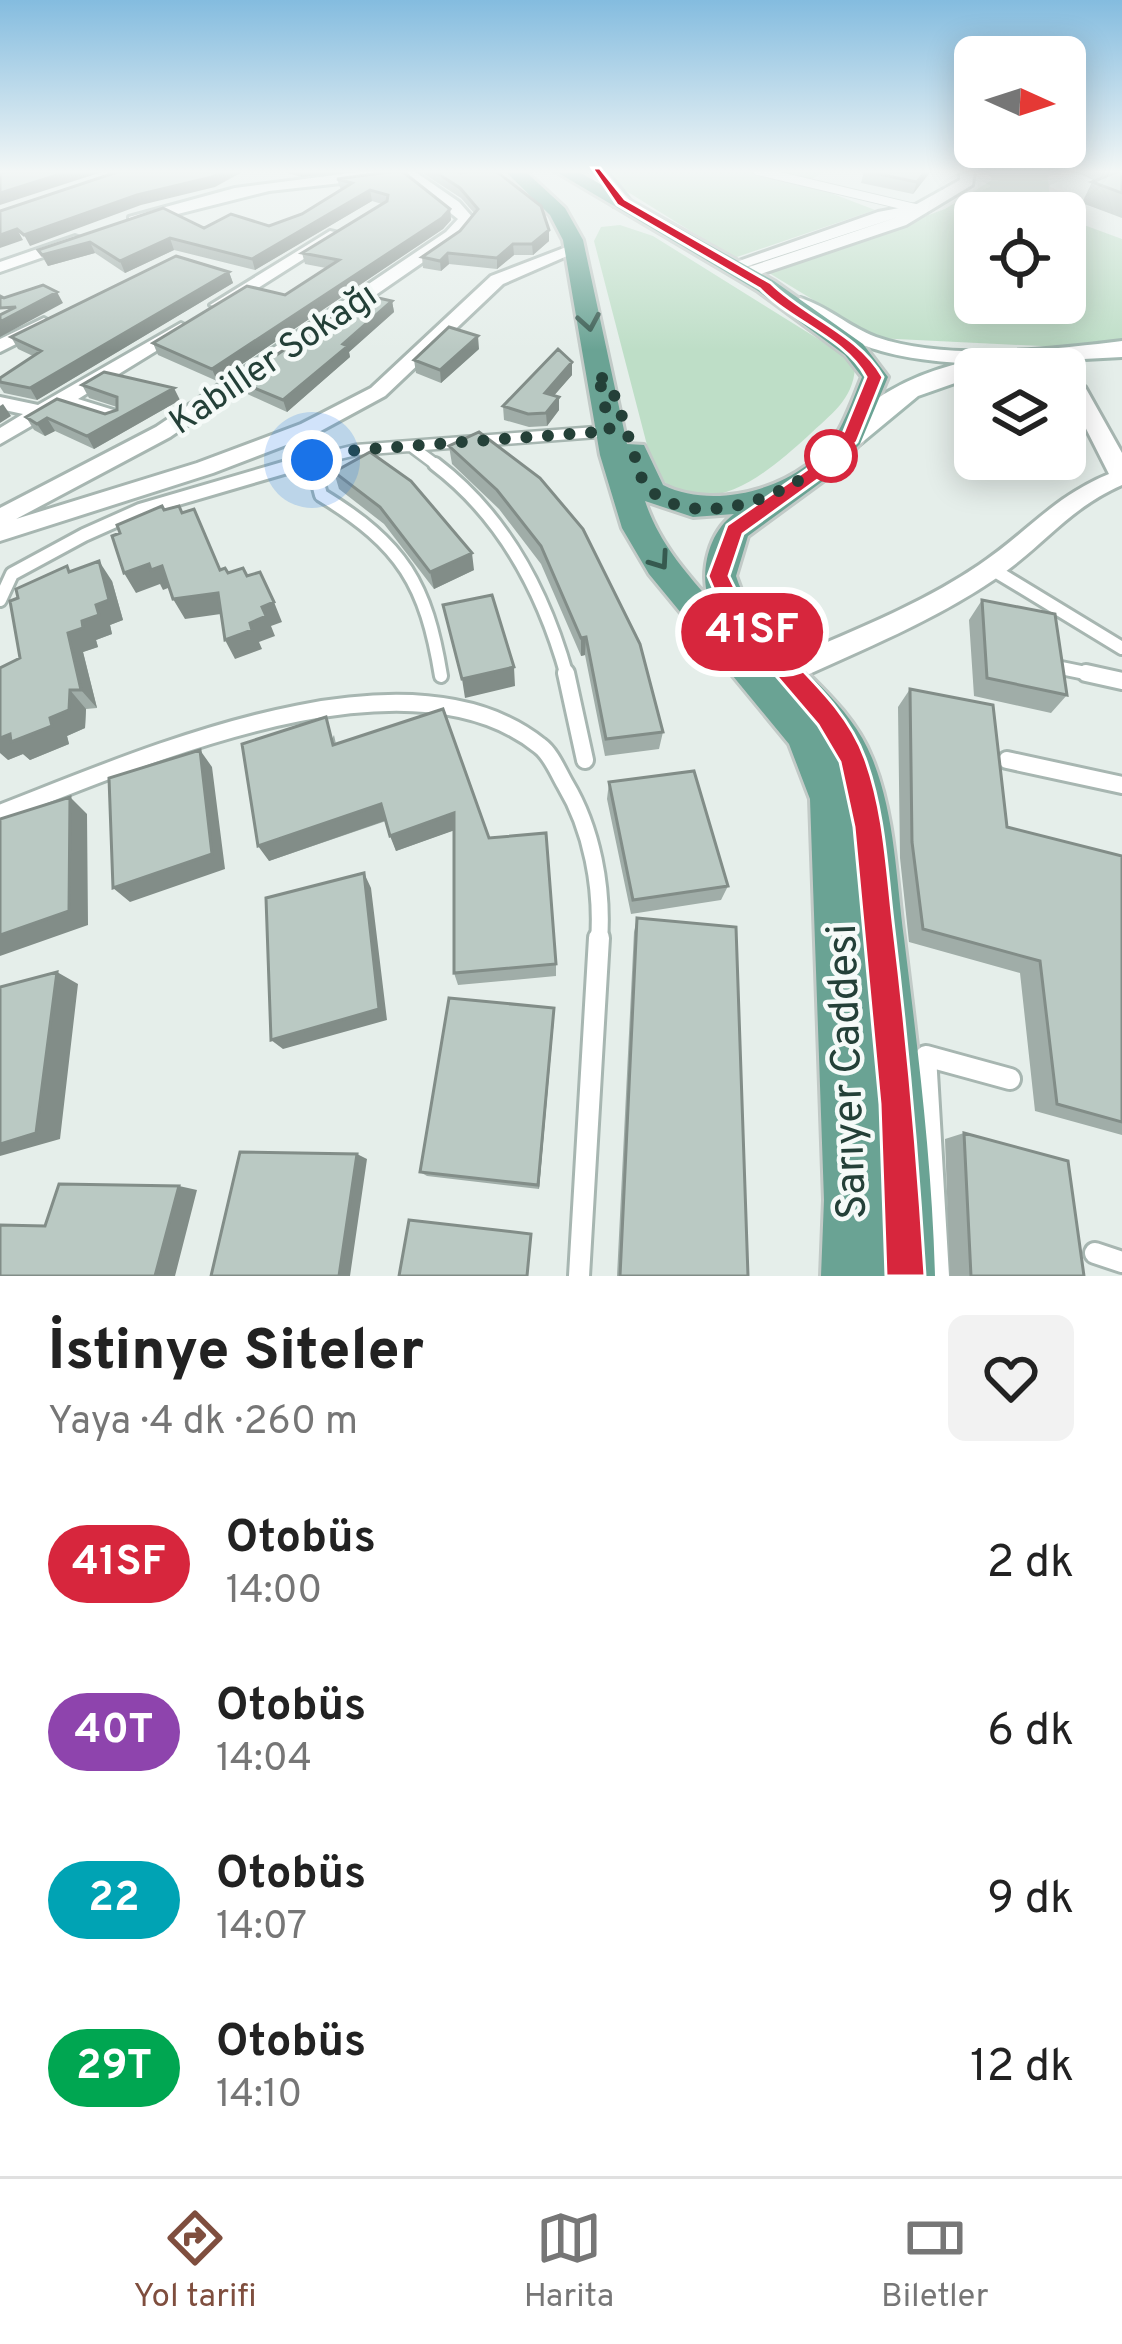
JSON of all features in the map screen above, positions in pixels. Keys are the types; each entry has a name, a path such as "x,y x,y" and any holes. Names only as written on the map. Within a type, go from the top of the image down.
{"main road":[{"name":"Sarıyer Caddesi","path":"565,231 578,261 610,431 638,528 661,566 805,735 831,799 853,1200 851,1276"},
{"path":"578,261 594,231"},
{"path":"659,231 692,242"},
{"name":"Sarıyer Caddesi","path":"672,231 748,275 850,347 875,377 850,438 812,474 734,530 718,576 733,610 842,738 852,759 868,827 897,1104 905,1276"},
{"path":"748,275 858,338 887,347 994,353 1122,349"},
{"path":"1086,374 1122,364"},
{"path":"598,372 616,398 643,482 663,499 697,508 724,507 812,474"},
{"path":"850,438 898,392 928,377 954,375"}],"street":[{"path":"0,437 65,401 248,278 339,231"},
{"name":"Kabiller Sokağı","path":"0,518 163,432 456,231"},
{"path":"748,275 876,231"},
{"path":"0,267 90,236"},
{"path":"0,533 43,523 308,429 378,392 497,280 578,261"},
{"path":"248,278 293,284"},
{"path":"0,346 73,309"},
{"path":"0,337 30,329"},
{"path":"65,401 113,416"},
{"path":"786,672 938,604 992,568 1079,495 1122,477 1086,402"},
{"path":"0,403 40,412"}],"lane":[{"path":"0,600 6,577 140,510 312,460 410,446 610,431"},
{"path":"410,446 472,496 530,569 571,686 584,760"},
{"path":"312,460 322,494 351,512 390,549 429,609 441,677"},
{"path":"992,568 1122,648"},
{"path":"1061,668 1122,681"},
{"path":"0,813 172,747 302,710 390,705 453,708 503,723 544,748 584,816 601,914 579,1276"},
{"path":"1007,760 1122,784"},
{"path":"938,1276 926,1056 1010,1079"},
{"path":"1095,1253 1122,1262"}],"green space":[{"path":"599,231 637,231 653,236 844,355 855,368 845,398 791,451 754,479 714,495 673,488 654,472 594,241"},
{"path":"690,231 815,231 734,258"},
{"path":"886,231 954,231 954,324 1086,324 1086,231 1122,239 1122,344 1082,348 876,338 769,273"}],"building":[{"path":"96,231 301,231 252,259 170,238 120,261 90,242 42,255 38,250"},
{"path":"339,231 423,231 212,369 153,343 247,286 285,295 339,260 302,253"},
{"path":"460,231 548,231 532,244 513,244 497,258 448,253 440,261 422,257"},
{"path":"176,256 229,272 30,388 0,382 41,351 11,337"},
{"path":"43,285 57,292 0,322 0,315 16,307 0,308 0,296"},
{"path":"365,295 392,301 343,344 348,346 283,400 238,381"},
{"path":"449,327 478,336 440,370 414,360"},
{"path":"558,349 572,362 545,393 559,397 546,413 528,414 503,406"},
{"path":"104,372 174,388 87,436 47,418 37,424 26,417 57,399 105,414 117,410 117,397 82,385"},
{"path":"479,432 540,478 583,529 640,644 663,732 606,739 586,637 581,638 541,546 497,490 449,446"},
{"path":"370,452 411,481 472,553 430,572 380,507 334,472"},
{"path":"162,506 164,510 179,506 182,513 194,509 220,570 225,568 228,573 243,568 247,576 260,572 274,602 262,607 266,616 250,623 252,630 225,640 218,593 173,599 162,566 151,570 149,564 124,573 112,536 120,533 117,525"},
{"path":"99,561 109,600 96,605 99,615 82,621 83,628 68,633 81,690 70,690 69,710 50,718 52,726 11,742 10,734 0,738 0,668 20,658 10,601 18,598 16,589 67,566 69,572"},
{"path":"492,595 514,667 462,679 443,605"},
{"path":"982,600 1055,614 1067,695 987,678"},
{"path":"910,689 993,705 1007,827 1122,856 1122,1122 1057,1104 1040,961 923,929 912,842"},
{"path":"443,709 489,838 546,833 556,964 454,973 454,813 390,836 381,804 258,846 242,744 326,717 333,745"},
{"path":"200,750 212,854 113,888 109,778"},
{"path":"694,771 728,886 633,900 609,782"},
{"path":"70,797 69,911 0,935 0,819"},
{"path":"364,873 379,1009 271,1040 266,898"},
{"path":"637,918 736,927 748,1276 620,1276"},
{"path":"57,972 36,1133 0,1144 0,987"},
{"path":"449,998 554,1008 538,1185 420,1172"},
{"path":"964,1133 1068,1161 1084,1276 971,1276"},
{"path":"240,1152 357,1154 339,1276 211,1276"},
{"path":"59,1184 179,1186 155,1276 0,1276 0,1225 45,1226"},
{"path":"409,1220 531,1234 527,1276 399,1276"}],"bus line":[{"name":"41SF","path":"670,231 766,286 782,303 865,358 875,377 850,438 812,474 734,530 718,576 733,610 827,718 852,759 868,827 897,1104 905,1276"}],"route":[{"path":"312,460 356,450 610,431 598,372 616,398 643,482 650,491 679,506 724,507 754,499 812,474 831,456"}]}
